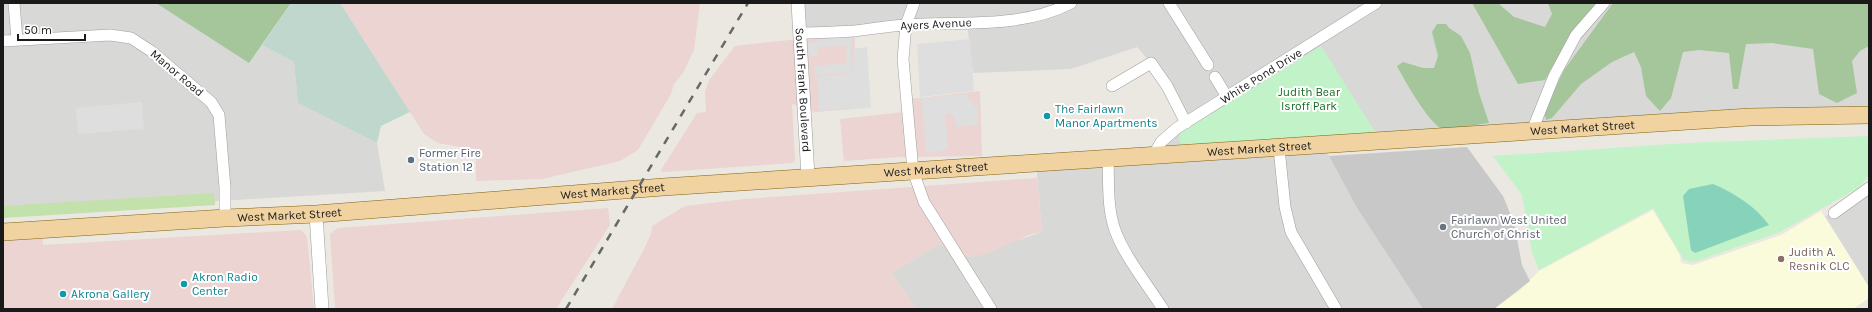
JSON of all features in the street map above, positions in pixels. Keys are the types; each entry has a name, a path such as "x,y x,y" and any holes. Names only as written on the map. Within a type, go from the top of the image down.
{"main road":[{"name":"West Market Street","path":"3,232 225,218 316,214 808,177 1750,117 1869,115"}],"street":[{"path":"14,3 16,40"},
{"name":"South Frank Boulevard","path":"798,3 808,177"},
{"path":"914,3 906,25 904,72 913,171 924,202 991,309"},
{"name":"Ayers Avenue","path":"799,33 852,31 906,25 1017,19 1053,11 1071,3"},
{"path":"1169,3 1208,65"},
{"name":"White Pond Drive","path":"1153,156 1161,142 1186,123 1376,3"},
{"path":"1532,131 1554,76 1576,35 1604,3"},
{"name":"Manor Road","path":"3,41 110,34 131,38 151,51 211,102 219,115 225,188 225,218"},
{"path":"1112,86 1151,63 1167,86 1186,123"},
{"path":"1215,78 1227,97"},
{"path":"1279,148 1285,207 1291,232 1336,309"},
{"path":"1108,159 1110,205 1115,229 1120,242 1163,309"},
{"path":"1834,213 1869,188"},
{"path":"316,214 322,309"}],"shaded area":[{"path":"3,3 175,3 249,38 294,62 298,103 377,143 385,191 3,214"},
{"path":"156,3 291,3 249,63"},
{"path":"291,3 340,3 410,112 381,126 377,143 298,103 294,62 262,45"},
{"path":"340,3 700,3 694,50 683,73 674,84 671,94 638,150 620,161 542,179 476,181 476,150 438,143 424,134"},
{"path":"798,3 1869,3 1869,115 1323,145 1357,208 1423,309 916,309 892,273 939,244 970,257 1042,232 1036,163 1152,156 1186,123 1151,63 1137,47 1071,69 973,73 967,23 799,33"},
{"path":"1472,3 1498,3 1514,17 1545,27 1552,14 1548,3 1599,3 1576,26 1545,80 1518,84"},
{"path":"1613,3 1869,3 1869,46 1860,51 1852,61 1857,93 1837,103 1819,94 1813,49 1772,43 1746,44 1738,89 1733,89 1729,53 1699,50 1683,52 1671,98 1660,111 1646,96 1641,67 1634,52 1612,62 1581,84 1552,118 1546,120 1544,112 1564,70"},
{"path":"1437,24 1446,24 1449,28 1461,36 1470,53 1479,93 1489,123 1447,129 1443,129 1438,126 1418,101 1397,66 1403,62 1423,68 1434,68 1438,56 1432,32"},
{"path":"855,33 854,109 815,112 792,104 795,160 792,163 663,172 661,170 697,113 706,112 705,92 709,80 735,46"},
{"path":"852,37 851,73 815,75 814,66 847,63 846,46 817,47 818,56 810,56 807,48 809,43 817,42 818,39"},
{"path":"970,39 974,91 920,97 917,44"},
{"path":"867,47 871,108 819,111 817,76 852,74 852,76 853,49"},
{"path":"980,91 982,156 900,157 844,161 840,119 903,112 902,100"},
{"path":"968,94 969,101 973,101 973,106 978,106 978,125 956,127 954,117 950,113 945,114 948,150 926,153 921,98"},
{"path":"142,102 144,129 78,134 76,108"},
{"name":"Fairlawn West United Church of Christ","path":"1467,147 1503,196 1514,223 1522,265 1530,281 1494,309 1423,309 1357,208 1329,156"},
{"path":"1037,178 1042,232 1029,235 987,254 970,257 939,244 892,273 916,309 612,309 644,249 651,234 652,226 685,206 745,199"},
{"path":"1869,188 1869,287 1825,216 1834,213"},
{"path":"608,208 610,225 556,309 335,309 330,234 338,228"},
{"name":"Judith A. Resnik CLC","path":"1653,210 1680,255 1681,263 1693,265 1781,235 1821,211 1869,287 1869,298 1853,309 1494,309 1520,290 1539,271"},
{"path":"42,230 43,245 301,230 307,237 314,309 3,309 3,232"}],"green space":[{"name":"Judith Bear Isroff Park","path":"1321,46 1376,133 1181,145 1179,138 1180,133"},
{"path":"1869,136 1869,175 1860,187 1780,232 1694,262 1684,260 1653,208 1539,270 1532,252 1522,195 1493,156 1687,143"},
{"path":"1713,184 1751,206 1769,225 1695,253 1691,250 1683,196 1689,189"},
{"path":"214,193 215,205 3,218 3,206"}],"railway":[{"path":"566,309 748,3"}],"place":[{"name":"The Fairlawn Manor Apartments","path":"1047,116"},
{"name":"Former Fire Station 12","path":"411,160"},
{"name":"Fairlawn West United Church of Christ","path":"1443,227"},
{"name":"Judith A. Resnik CLC","path":"1781,259"},
{"name":"Akron Radio Center","path":"184,284"},
{"name":"Akrona Gallery","path":"63,294"}]}
